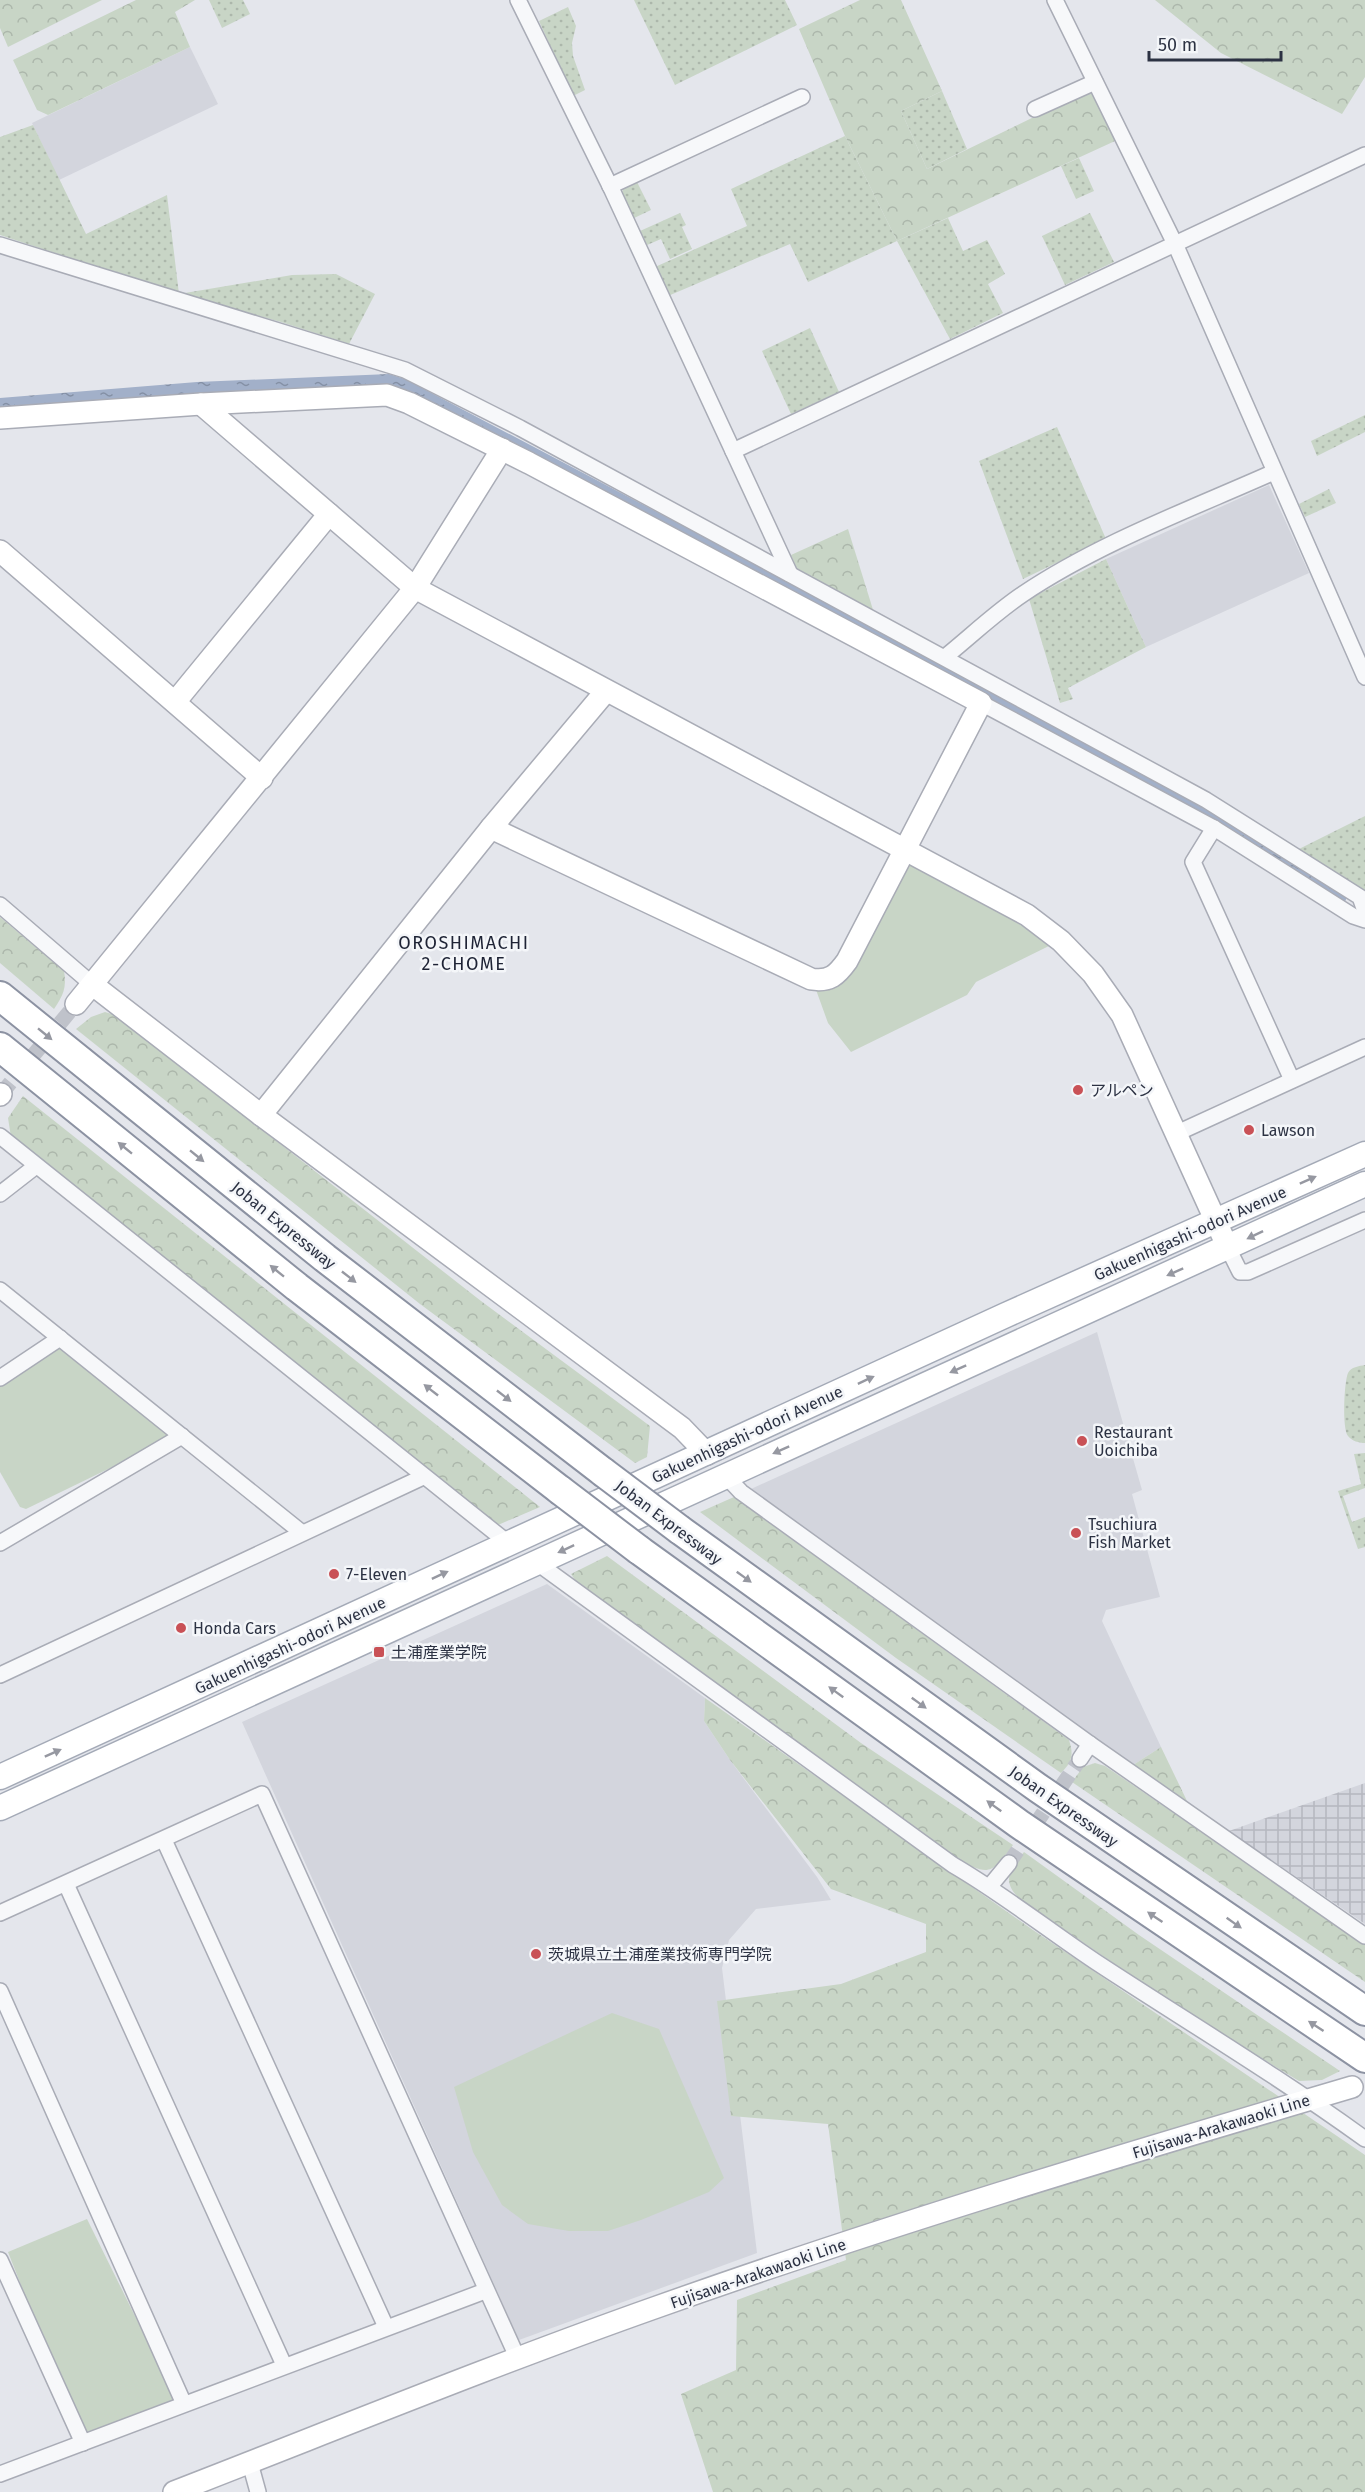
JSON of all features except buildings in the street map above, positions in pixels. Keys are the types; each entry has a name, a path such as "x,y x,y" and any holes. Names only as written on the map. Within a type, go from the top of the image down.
{"highway":[{"name":"Joban Expressway","path":"0,996 325,1258 680,1530 1038,1788 1365,2011"},
{"path":"0,1047 297,1287 639,1550 1019,1824 1365,2058"}],"main road":[{"name":"Gakuenhigashi-odori Avenue","path":"0,1777 707,1454 983,1325 1365,1154"},
{"name":"Gakuenhigashi-odori Avenue","path":"0,1808 1365,1184"}],"street":[{"path":"518,0 610,186 790,574"},
{"path":"1055,0 1176,246 1365,677"},
{"path":"1035,108 1095,82"},
{"path":"610,186 802,97"},
{"path":"733,451 1176,246 1365,155"},
{"path":"0,245 405,370 520,428 1206,800 1360,897 1365,911"},
{"path":"0,418 201,404 387,395 409,403 502,449 1214,828 1353,916 1365,920"},
{"path":"201,404 415,588 1027,915 1061,941 1093,974 1122,1015 1240,1272 1248,1272 1365,1220"},
{"path":"76,1004 415,588 502,449"},
{"path":"945,657 1022,594 1098,552 1274,472"},
{"path":"175,702 328,514"},
{"path":"0,551 262,778"},
{"path":"261,1115 491,828 606,691"},
{"path":"491,828 812,979 823,981 836,976 847,961 907,850 981,703"},
{"path":"1214,828 1193,862 1292,1080"},
{"path":"0,905 93,985 261,1115 682,1428 707,1454"},
{"path":"1175,1134 1365,1047"},
{"path":"0,1136 508,1544"},
{"path":"0,1194 36,1166"},
{"path":"0,1290 301,1533"},
{"path":"983,1325 994,1352"},
{"path":"0,1378 60,1338"},
{"path":"0,1543 182,1436"},
{"path":"725,1475 741,1492 1090,1744 1365,1936"},
{"path":"0,1675 423,1477"},
{"path":"536,1562 953,1865 990,1886 1094,1961 1309,2099 1365,2139"},
{"path":"1080,1759 1090,1744"},
{"path":"0,1913 262,1794 518,2359"},
{"path":"164,1840 386,2327"},
{"path":"990,1886 1009,1863"},
{"path":"66,1884 284,2366"},
{"path":"0,1991 184,2404"},
{"name":"Fujisawa-Arakawaoki Line","path":"174,2492 651,2309 803,2256 1096,2163 1352,2086"},
{"path":"0,2260 83,2443"},
{"path":"0,2474 485,2290"},
{"path":"250,2463 258,2492"}],"shaded area":[{"path":"190,47 218,104 59,180 32,123"},
{"path":"1269,485 1309,573 1146,647 1106,559"},
{"path":"1097,1332 1142,1490 1132,1494 1160,1597 1106,1610 1102,1621 1161,1747 1133,1765 751,1489"},
{"name":"茨城県立土浦産業技術専門学院","path":"547,1584 705,1698 704,1721 730,1760 817,1877 831,1900 756,1909 729,1940 722,1968 757,2253 519,2340 242,1722"},
{"path":"1365,1783 1365,1924 1229,1831"}],"green space":[{"path":"0,0 102,0 8,47 0,28"},
{"path":"136,0 195,0 175,12 190,47 48,115 37,110 13,60"},
{"path":"209,0 243,0 250,14 222,28"},
{"path":"634,0 785,0 797,25 675,85"},
{"path":"860,0 901,0 942,91 901,111 927,169 1083,93 1092,94 1115,141 897,241 845,136 799,29"},
{"path":"1155,0 1365,0 1365,77 1342,114 1221,53"},
{"path":"568,7 576,26 572,43 573,56 585,90 573,96 539,21"},
{"path":"942,91 967,149 927,169 901,111"},
{"path":"33,125 86,234 167,195 179,294 0,235 0,137"},
{"path":"845,136 897,241 808,282 790,244 668,296 655,267 747,226 731,189"},
{"path":"1079,158 1094,191 1076,199 1061,166"},
{"path":"636,180 651,210 632,219 620,196 626,184"},
{"path":"680,213 686,225 682,227 692,249 670,259 661,239 647,245 640,231"},
{"path":"1090,213 1114,262 1065,285 1042,236"},
{"path":"948,218 963,251 987,240 1005,274 988,284 1003,313 950,339 897,241"},
{"path":"336,274 375,294 349,344 281,322 179,294 292,275"},
{"path":"810,328 839,392 791,414 762,351"},
{"path":"1365,415 1365,432 1317,456 1311,441"},
{"path":"1057,427 1106,539 1023,579 979,461"},
{"path":"1329,489 1336,503 1305,517 1299,504"},
{"path":"848,529 874,613 797,569 791,555"},
{"path":"1106,559 1146,647 1068,688 1073,699 1060,703 1029,599"},
{"path":"1365,816 1365,895 1297,850"},
{"path":"909,859 1055,943 976,982 967,995 851,1052 828,1023 815,987 826,989"},
{"path":"0,917 64,971 63,991 54,1009 0,963"},
{"path":"105,1012 115,1015 481,1301 650,1426 647,1457 635,1463 420,1304 76,1029 91,1017"},
{"path":"23,1096 540,1507 498,1525 11,1137 8,1118"},
{"path":"60,1344 176,1436 26,1509 20,1507 0,1472 0,1385"},
{"path":"1365,1365 1365,1443 1348,1436 1344,1405 1349,1371"},
{"path":"1365,1453 1365,1488 1343,1496 1352,1522 1365,1517 1365,1547 1358,1549 1338,1491 1361,1484 1354,1454"},
{"path":"734,1497 1069,1740 1071,1758 1065,1769 1061,1773 896,1658 700,1512"},
{"path":"607,1556 861,1743 1013,1845 999,1863 989,1870 976,1868 955,1859 579,1586 571,1574"},
{"path":"705,1698 1033,1930 1365,2155 1365,2492 713,2492 681,2394 736,2370 737,2300 846,2260 828,2124 731,2116 717,2001 841,1984 926,1952 926,1924 831,1889 730,1760 704,1721"},
{"path":"1161,1747 1187,1801 1133,1765"},
{"path":"1095,1763 1105,1766 1365,1944 1365,1982 1072,1782 1083,1767"},
{"path":"1024,1852 1139,1935 1340,2071 1322,2080 1299,2081 1182,2010 1021,1900 1011,1887 1009,1876"},
{"path":"612,2013 659,2029 724,2178 709,2192 608,2231 569,2231 528,2224 502,2205 473,2152 454,2087"},
{"path":"87,2219 177,2401 81,2438 8,2252"}],"water":[{"path":"389,374 405,379 945,664 1184,794 1347,897 1344,904 1086,750 402,390 0,413 0,398 197,382"}],"tunnel":[{"path":"1,1094 76,1004"},
{"path":"1009,1863 1080,1759"}],"place":[{"name":"アルペン","path":"1078,1090"},
{"name":"Lawson","path":"1249,1130"},
{"name":"Restaurant Uoichiba","path":"1082,1441"},
{"name":"Tsuchiura Fish Market","path":"1076,1533"},
{"name":"7-Eleven","path":"334,1574"},
{"name":"Honda Cars","path":"181,1628"},
{"name":"土浦産業学院","path":"379,1652"},
{"name":"茨城県立土浦産業技術専門学院","path":"536,1954"}],"district":[{"name":"OROSHIMACHI 2-CHOME","path":"464,953"}]}
